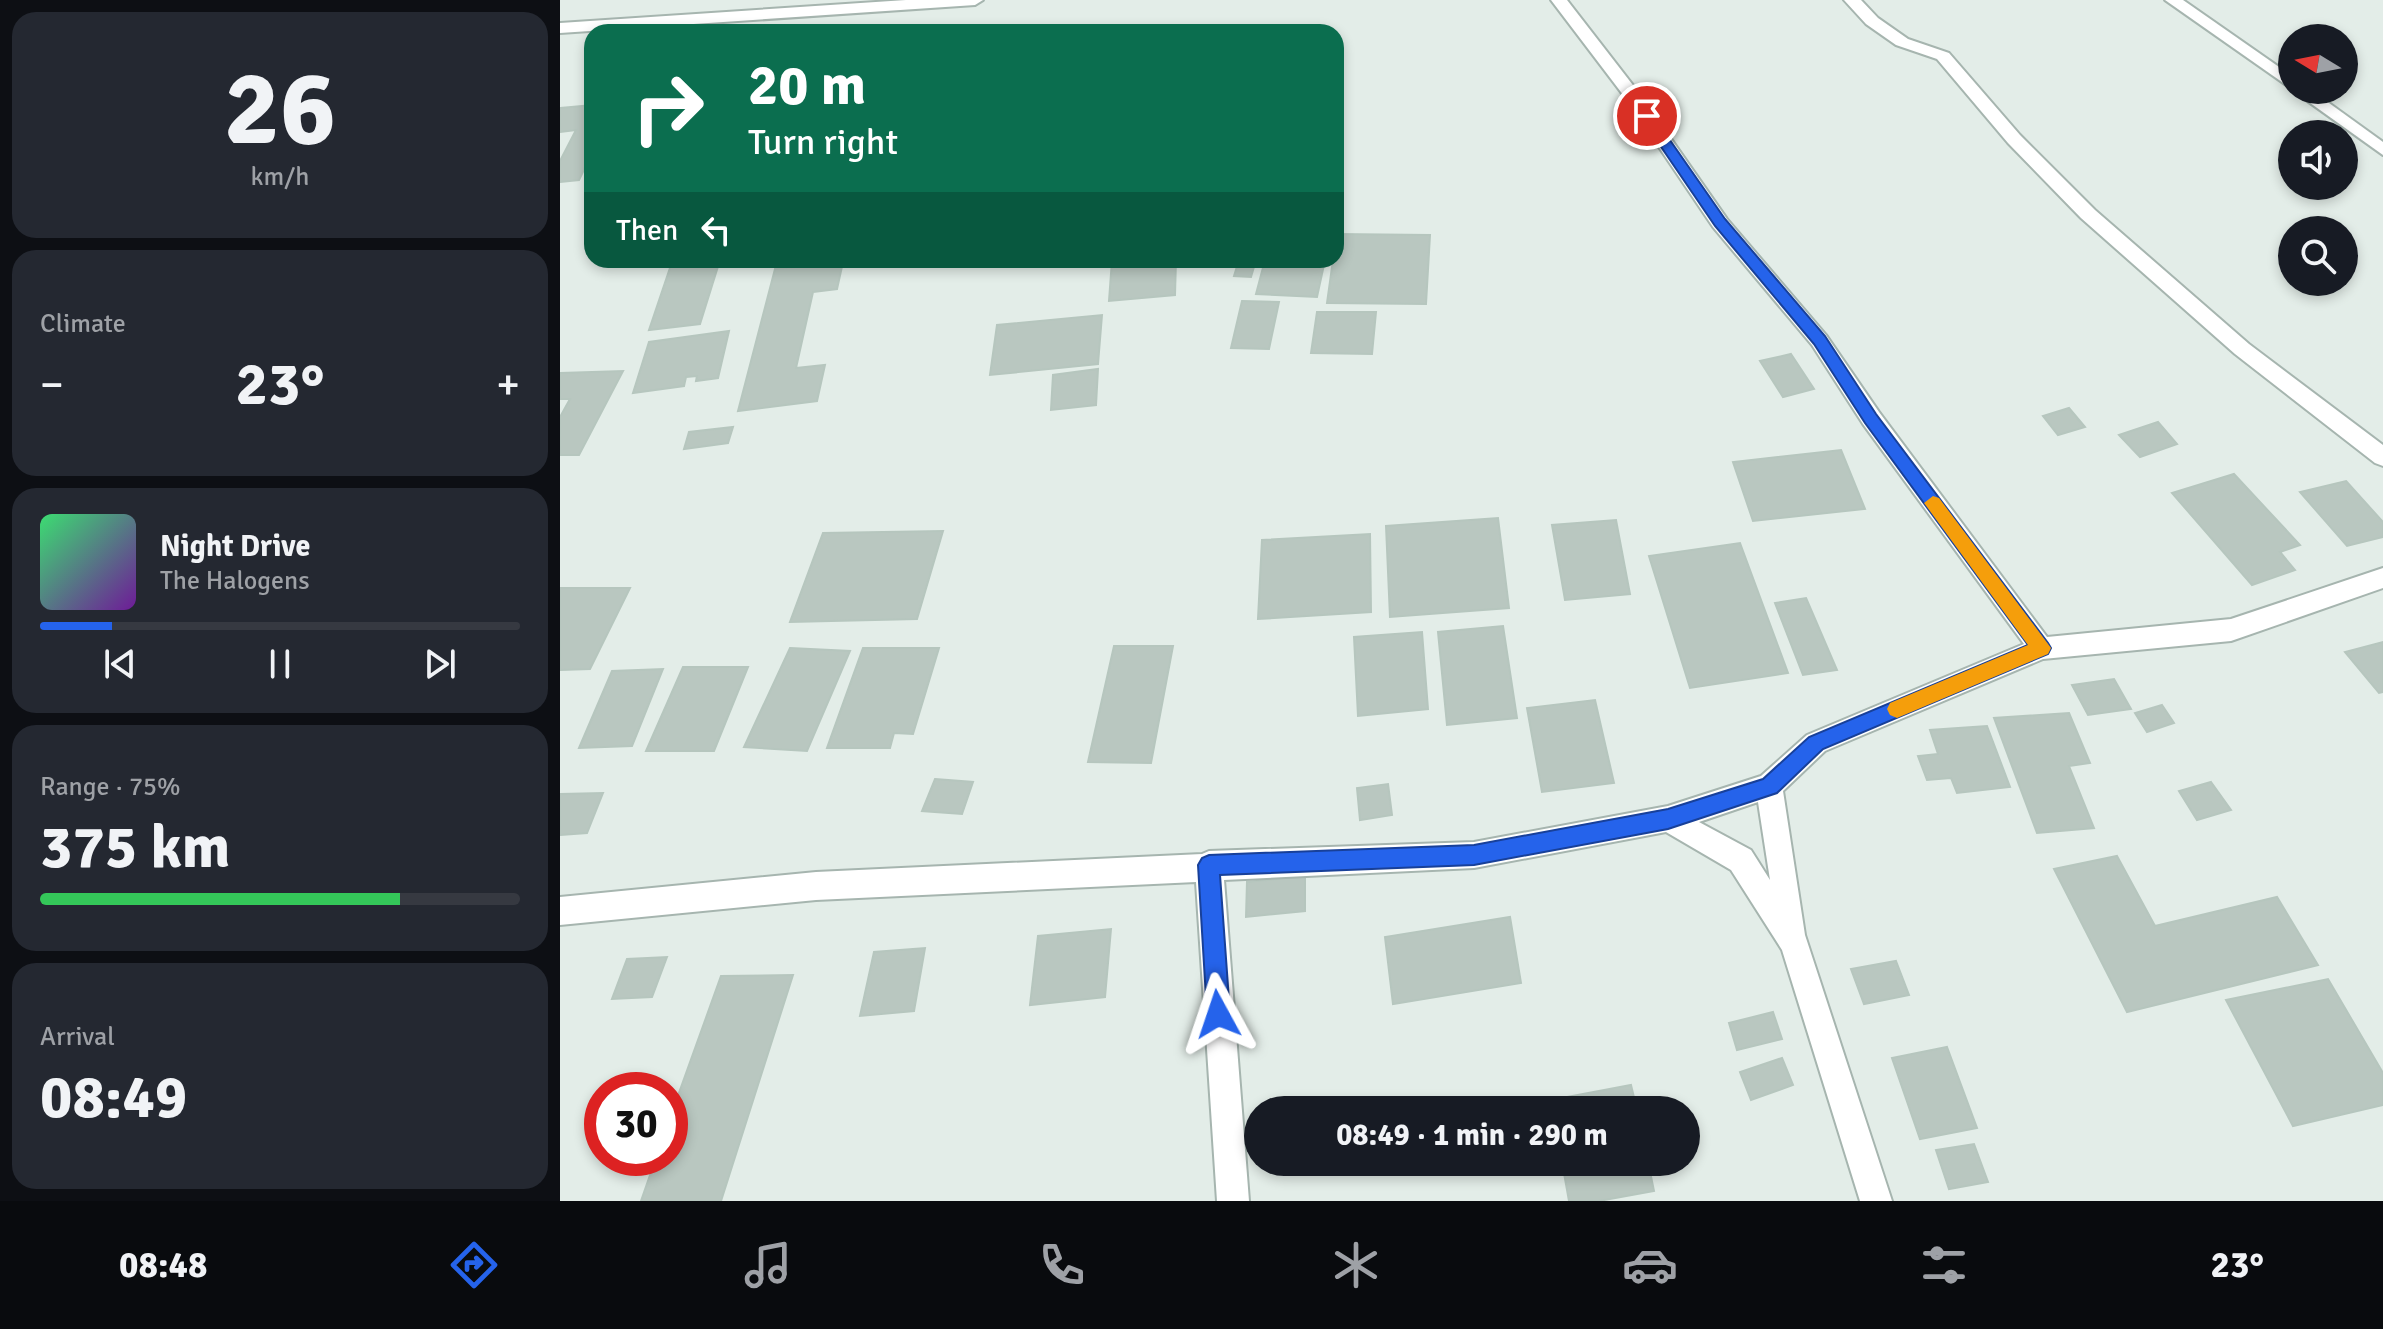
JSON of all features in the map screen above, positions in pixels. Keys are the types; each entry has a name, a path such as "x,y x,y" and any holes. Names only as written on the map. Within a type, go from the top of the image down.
{"street":[{"path":"619,24 975,0"},
{"path":"1559,0 1633,97 1711,210 1819,340 1871,418 2041,648"},
{"path":"1852,0 1872,21 1902,42 1943,56 2014,139 2088,214 2242,349 2383,457"},
{"path":"2173,0 2278,74"},
{"path":"560,28 584,26"},
{"path":"2319,104 2383,150"},
{"path":"560,911 816,886 1209,865 1474,855 1668,819 1769,786 1816,743 2041,648 2231,630 2383,578"},
{"path":"1769,786 1794,943 1876,1201"},
{"path":"1668,819 1741,860 1794,943"},
{"path":"1209,865 1233,1201"}],"building":[{"path":"584,106 584,170 579,180 560,182 560,161 576,130 560,132 560,108"},
{"path":"1344,234 1430,235 1426,304 1327,303 1332,268 1344,268"},
{"path":"670,268 718,268 700,324 649,330"},
{"path":"842,268 837,289 813,292 796,368 825,365 817,401 738,411 775,269"},
{"path":"1111,268 1176,268 1175,295 1109,301"},
{"path":"1236,268 1254,268 1251,277 1234,276"},
{"path":"1263,268 1323,268 1317,297 1256,294"},
{"path":"1242,301 1279,302 1269,349 1231,348"},
{"path":"1317,312 1376,312 1372,354 1311,353"},
{"path":"1102,315 1098,364 990,375 997,325"},
{"path":"729,331 718,378 696,381 697,376 686,377 684,386 633,393 649,342"},
{"path":"1791,354 1814,389 1783,397 1760,361"},
{"path":"1098,369 1096,405 1051,410 1053,375"},
{"path":"623,371 579,455 560,455 560,417 570,399 560,399 560,373"},
{"path":"2069,408 2085,427 2058,435 2043,416"},
{"path":"2158,422 2177,444 2140,457 2119,435"},
{"path":"733,427 728,443 684,449 689,432"},
{"path":"1841,450 1865,509 1753,521 1733,462"},
{"path":"2234,474 2300,545 2280,552 2295,570 2252,585 2172,493"},
{"path":"2346,481 2383,522 2383,537 2347,546 2300,492"},
{"path":"1498,518 1509,608 1390,617 1386,526"},
{"path":"1616,520 1630,594 1565,600 1552,525"},
{"path":"943,531 917,619 790,622 823,533"},
{"path":"1370,534 1371,612 1258,619 1262,540"},
{"path":"1740,543 1788,673 1690,688 1649,556"},
{"path":"560,588 630,588 590,669 560,670"},
{"path":"1806,598 1837,670 1803,675 1775,603"},
{"path":"1503,626 1517,718 1447,725 1438,632"},
{"path":"1422,632 1428,709 1358,716 1354,637"},
{"path":"2383,642 2383,692 2379,693 2345,652"},
{"path":"1114,646 1173,646 1151,763 1088,762"},
{"path":"790,648 850,651 807,751 744,747"},
{"path":"863,648 939,648 913,734 894,733 890,748 827,748"},
{"path":"683,667 748,667 714,751 646,751"},
{"path":"663,669 632,746 579,748 612,671"},
{"path":"2114,679 2131,709 2088,715 2072,685"},
{"path":"1595,700 1614,783 1542,792 1527,708"},
{"path":"2162,705 2174,723 2147,732 2135,713"},
{"path":"2069,713 2090,763 2069,766 2094,828 2037,833 1994,718"},
{"path":"1987,726 2010,787 1957,793 1951,778 1927,780 1918,756 1938,754 1930,730"},
{"path":"935,779 973,782 962,814 922,811"},
{"path":"2211,782 2231,810 2197,820 2179,791"},
{"path":"1388,784 1392,815 1360,820 1357,788"},
{"path":"603,793 587,833 560,835 560,794"},
{"path":"2117,856 2155,926 2277,897 2318,965 2127,1012 2054,869"},
{"path":"1305,876 1305,911 1246,917 1247,882"},
{"path":"1510,917 1521,983 1393,1004 1385,937"},
{"path":"1111,929 1105,997 1030,1005 1038,936"},
{"path":"925,948 914,1011 860,1016 874,952"},
{"path":"667,957 652,997 612,999 627,959"},
{"path":"1896,961 1909,995 1864,1004 1851,969"},
{"path":"793,975 721,1201 641,1201 650,1176 688,1176 687,1072 721,976"},
{"path":"2328,979 2383,1073 2383,1105 2293,1126 2226,1000"},
{"path":"1773,1012 1782,1039 1737,1050 1729,1023"},
{"path":"1947,1047 1977,1128 1920,1139 1892,1058"},
{"path":"1782,1058 1793,1085 1751,1100 1740,1072"},
{"path":"1631,1085 1634,1096 1572,1096"},
{"path":"1974,1144 1988,1182 1949,1189 1936,1150"},
{"path":"1565,1176 1651,1176 1654,1191 1599,1201 1569,1201"}],"slow traffic":[{"path":"1897,709 2041,648 1933,503"}],"route":[{"path":"1218,1014 1209,865 1474,855 1668,819 1769,786 1816,743 2041,648 1871,418 1819,340 1701,198 1647,116"}]}
